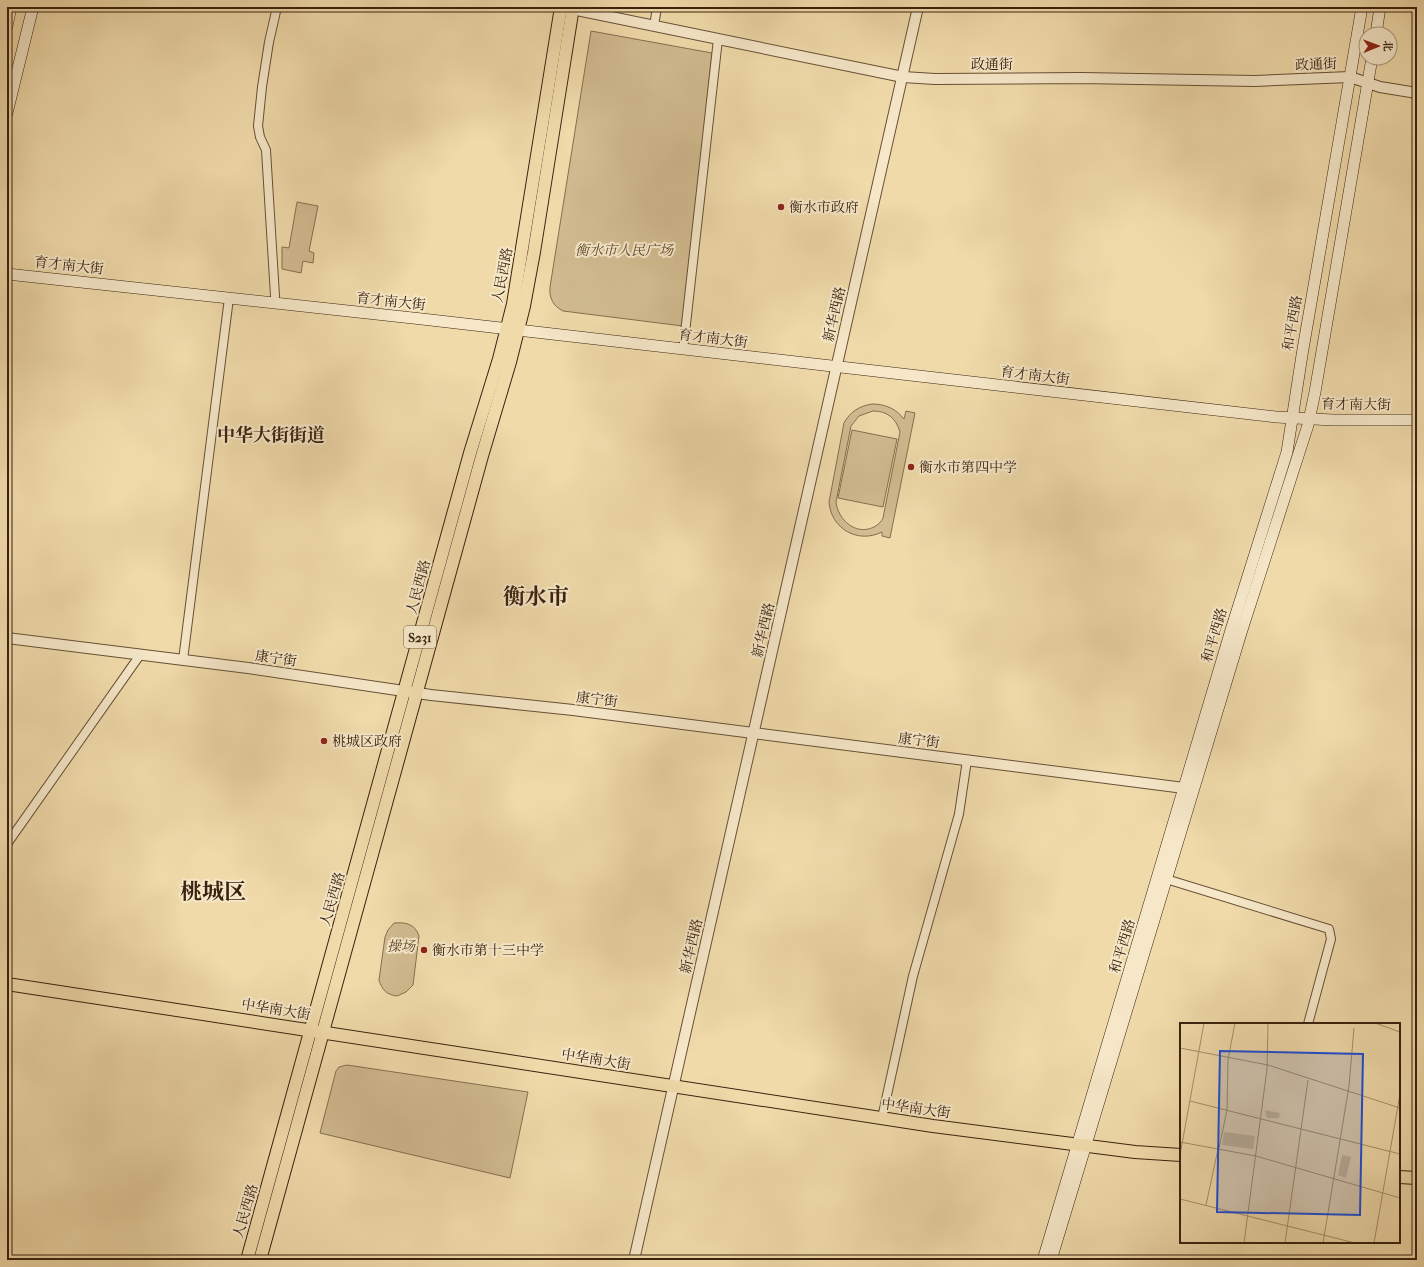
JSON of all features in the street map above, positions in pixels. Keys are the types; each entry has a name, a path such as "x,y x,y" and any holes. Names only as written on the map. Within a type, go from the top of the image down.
{"main road":[{"path":"7,26 11,7"},
{"path":"7,113 33,7"},
{"name":"和平西路","path":"1052,1260 1081,1149 1184,788 1287,452 1302,355 1362,7"},
{"path":"1377,26 1380,7"},
{"name":"人民西路","path":"260,1260 316,1035 411,692 510,362 513,326 534,252 569,8"},
{"name":"和平西路","path":"1043,1260 1081,1149 1166,879 1241,633 1300,452 1310,415 1370,66"},
{"name":"育才南大街","path":"7,267 275,296 513,326 838,363"},
{"name":"育才南大街","path":"7,274 230,298 684,342 1161,404 1293,414 1417,420"},
{"name":"育才南大街","path":"1310,415 1417,413"},
{"name":"中华南大街","path":"7,984 316,1035 673,1090 932,1133 1081,1149 1180,1155"},
{"name":"中华南大街","path":"7,991 316,1035"},
{"name":"人民西路","path":"247,1260 316,1035"},
{"name":"中华南大街","path":"673,1090 882,1118 1081,1149 1134,1160 1180,1163"},
{"path":"1400,1169 1417,1170"},
{"path":"1400,1177 1417,1178"}],"street":[{"path":"275,296 266,150 260,136 258,126 264,72 277,7"},
{"path":"654,26 657,7"},
{"name":"新华西路","path":"634,1260 918,7"},
{"name":"政通街","path":"569,8 902,77 935,79 1081,78 1255,81 1350,77 1380,87 1417,93"},
{"path":"684,342 718,39"},
{"path":"183,660 230,298"},
{"name":"康宁街","path":"7,638 183,660 411,692 573,710 1184,788"},
{"path":"7,844 140,655"},
{"path":"882,1118 913,976 959,814 967,760"},
{"path":"1166,879 1329,929 1331,939 1308,1023"}],"green space":[{"name":"衡水市人民广场","path":"591,31 712,53 683,326 563,311 554,304 550,295 550,287"},
{"path":"297,202 318,206 309,251 314,253 313,263 303,261 301,273 282,269 282,247 289,248"},
{"path":"877,404 886,406 898,412 904,419 906,411 915,413 890,538 882,536 882,532 864,536 847,532 840,527 835,520 831,512 829,502 844,423 852,413 867,405","holes":["873,411 878,411 890,416 896,423 900,432 883,518 874,527 867,529 855,528 849,525 840,515 836,502 851,426 859,416"]},
{"path":"852,430 897,439 883,507 838,498"},
{"name":"操场","path":"394,923 402,923 412,926 419,936 413,985 406,992 397,996 385,991 379,980 385,937 388,930"},
{"path":"347,1065 528,1092 510,1178 320,1133 336,1071 339,1067"}],"place":[{"name":"衡水市政府","path":"781,207"},
{"name":"衡水市第四中学","path":"911,467"},
{"name":"桃城区政府","path":"324,741"},
{"name":"衡水市第十三中学","path":"424,950"}],"district":[{"name":"中华大街街道","path":"271,435"},
{"name":"衡水市","path":"536,596"},
{"name":"桃城区","path":"213,891"}]}
